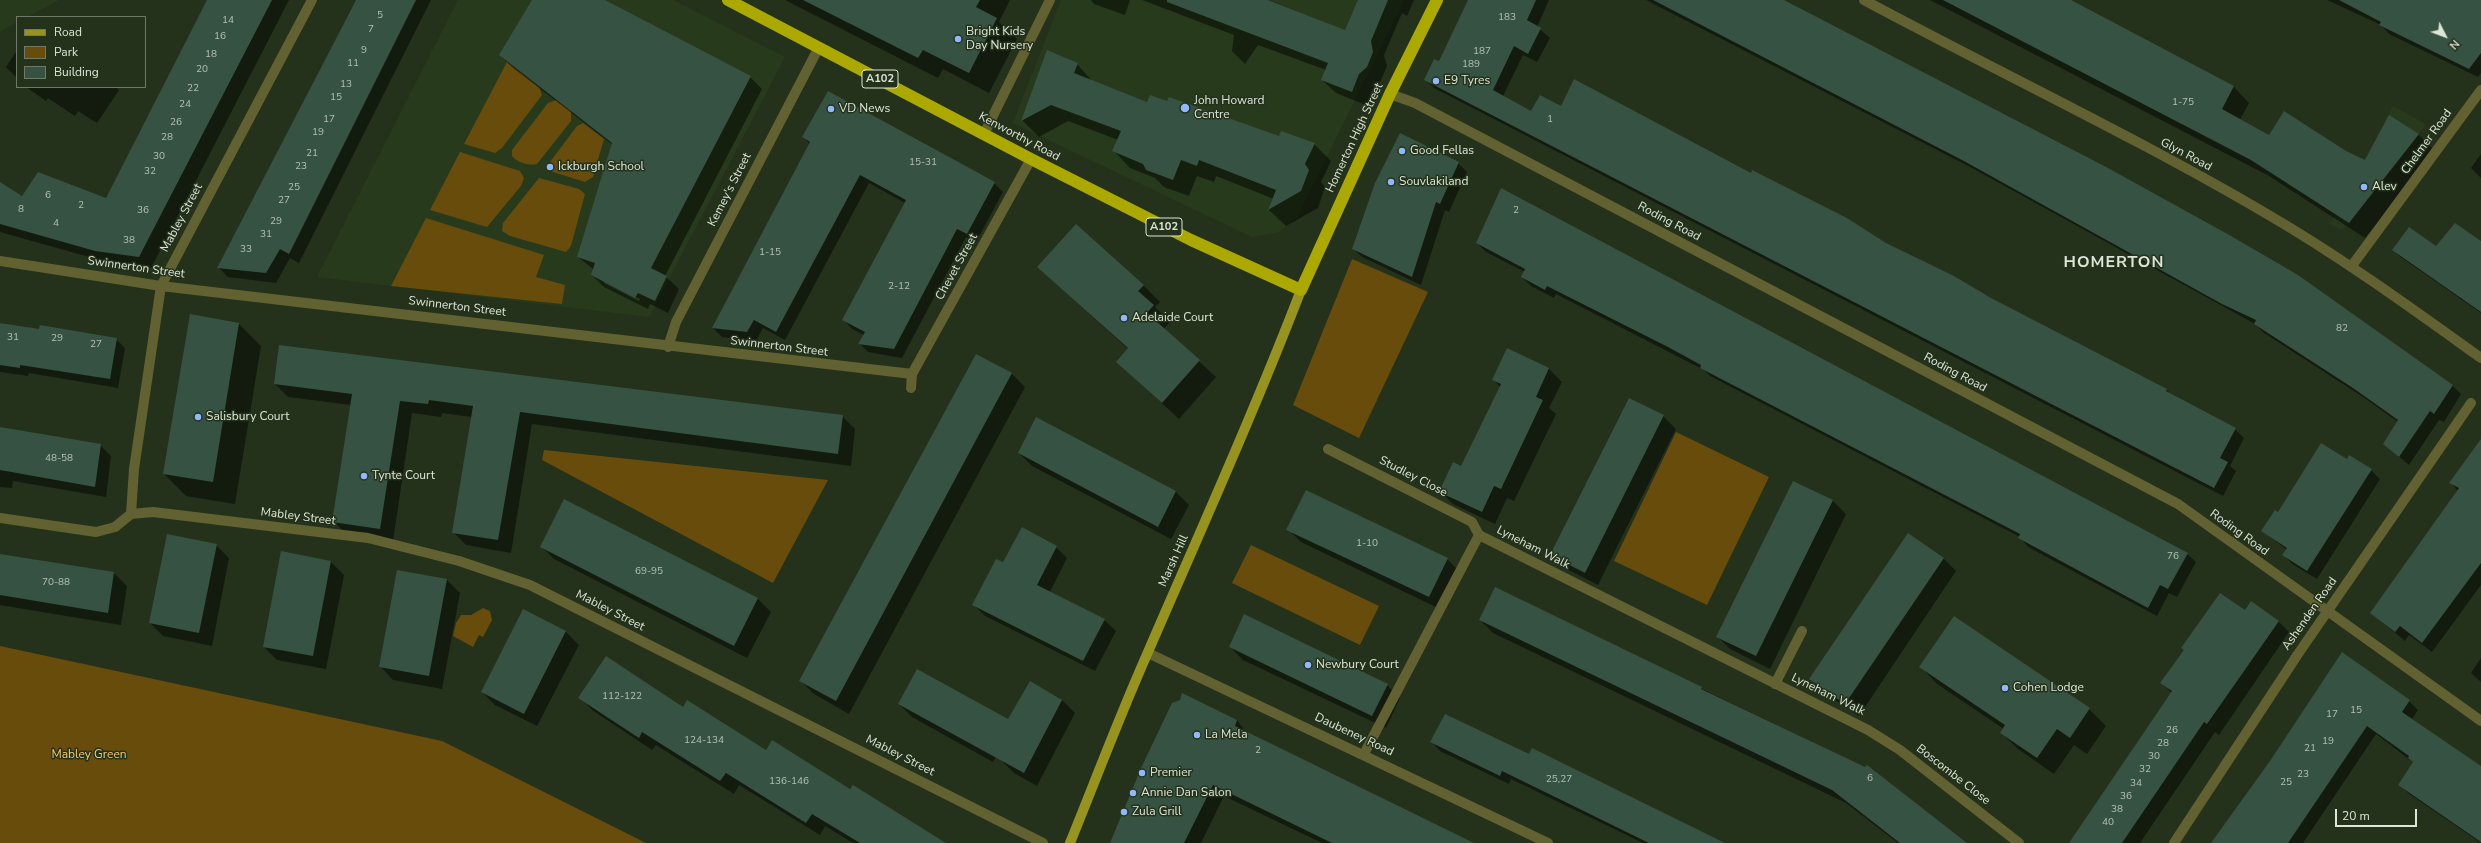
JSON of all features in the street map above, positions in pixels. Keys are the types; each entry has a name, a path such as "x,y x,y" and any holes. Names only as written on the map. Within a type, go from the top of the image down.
{"highway":[{"name":"Kenworthy Road","path":"729,0 1031,159 1191,240 1301,290"},
{"name":"Homerton High Street","path":"1301,290 1390,94 1437,0"}],"main road":[{"name":"Marsh Hill","path":"1070,843 1148,653 1200,537 1301,290"}],"street":[{"name":"Mabley Street","path":"312,0 161,286 134,469 131,514 153,512 368,538 459,561 530,585 1043,843"},
{"path":"984,134 1050,0"},
{"name":"Glyn Road","path":"1864,0 2181,166 2267,214 2351,267 2481,358"},
{"name":"Kemey's Street","path":"668,347 676,322 819,47"},
{"name":"Chelmer Road","path":"2351,267 2481,90"},
{"name":"Roding Road","path":"1390,94 1415,103 2178,504 2327,613 2481,721"},
{"name":"Chevet Street","path":"911,388 912,374 1031,159"},
{"name":"Swinnerton Street","path":"0,261 161,286 340,305 668,347 912,374"},
{"name":"Ashenden Road","path":"2174,843 2327,613 2471,403"},
{"name":"Studley Close","path":"1328,448 1472,522 1478,535"},
{"path":"0,518 96,532 115,527 131,514"},
{"name":"Lyneham Walk","path":"1364,754 1478,535 1868,730"},
{"name":"Lyneham Walk","path":"1775,684 1802,631"},
{"name":"Daubeney Road","path":"1148,653 1364,754 1548,843"},
{"name":"Boscombe Close","path":"1868,730 1900,750 2019,843"}],"shaded area":[{"path":"0,0 59,0 29,16 16,16 16,23 0,32"},
{"name":"Ickburgh School","path":"458,0 673,0 785,57 649,317 317,277"},
{"name":"John Howard Centre","path":"1061,0 1404,0 1297,218 1279,232 1252,237 1013,123"},
{"path":"2393,106 2426,124 2394,167 2342,230 2330,224"}],"green space":[{"path":"507,62 539,87 542,95 502,148 495,153 464,144"},
{"path":"556,100 571,111 571,121 537,164 534,165 520,162 512,156 512,150 548,103"},
{"path":"583,123 604,139 593,177 585,182 553,172 549,167 550,162 577,126"},
{"path":"460,152 520,171 524,178 521,186 487,227 430,210"},
{"path":"539,178 579,189 585,194 571,246 566,252 510,236 502,231 503,223"},
{"path":"426,218 544,255 536,277 565,285 562,304 391,286"},
{"path":"1352,259 1428,292 1359,438 1293,405"},
{"path":"1676,432 1769,477 1707,605 1614,561"},
{"path":"544,450 828,480 773,583 542,460"},
{"path":"1251,545 1379,606 1360,645 1232,583"},
{"path":"483,608 490,611 492,620 483,637 479,635 473,647 453,636 456,623 461,615 471,615"},
{"name":"Mabley Green","path":"0,646 442,741 646,843 0,843"}],"building":[{"path":"207,0 272,0 139,257 95,251 0,224 0,182 22,196 38,172 106,198"},
{"path":"356,0 416,0 289,254 280,249 266,273 217,268"},
{"path":"532,0 605,0 751,76 651,268 667,276 655,301 638,293 635,298 591,275 595,263 577,257 612,143 499,55"},
{"path":"803,0 980,0 976,7 997,18 969,73 923,50 918,58"},
{"path":"1167,0 1268,0 1345,30 1358,0 1388,0 1371,41 1373,52 1367,67 1359,74 1352,92 1321,80 1328,63 1167,2"},
{"path":"1468,0 1536,0 1527,20 1541,28 1528,54 1514,46 1493,90 1531,111 1540,95 1561,106 1574,79 1751,173 1752,170 1847,218 1886,243 1954,276 1991,298 2167,389 2166,391 2236,428 2220,458 2228,462 2214,488 1424,80 1434,59 1439,61"},
{"path":"1653,0 1784,0 2108,168 2231,236 2298,275 2453,385 2434,414 2430,411 2399,457 2383,444 2398,420 2353,388 2254,324 2256,320 2222,304 1962,160"},
{"path":"1943,0 2071,0 2234,86 2222,109 2269,135 2284,111 2346,151 2365,160 2389,115 2419,134 2349,223 2251,160"},
{"path":"2339,0 2481,0 2481,53 2469,69 2379,25 2381,22"},
{"path":"1047,50 1078,63 1074,73 1147,102 1150,95 1167,101 1169,97 1279,136 1281,131 1315,143 1305,164 1309,170 1301,191 1268,210 1276,190 1199,160 1197,166 1181,160 1173,180 1146,170 1143,164 1112,151 1121,131 1051,105 1021,121"},
{"path":"828,91 995,182 967,234 957,229 894,349 858,344 865,332 842,320 906,200 860,175 776,332 754,320 747,332 712,328 810,142 802,137"},
{"path":"1400,133 1459,162 1440,204 1436,202 1412,277 1352,249 1375,183"},
{"path":"1501,188 2188,553 2168,589 2160,585 2148,608 2018,538 2020,534 1700,368 1701,365 1668,347 1547,286 1545,290 1521,277 1525,269 1476,243"},
{"path":"2455,223 2481,241 2481,312 2392,250 2409,227 2436,246"},
{"name":"Adelaide Court","path":"1076,224 1144,285 1138,291 1154,305 1147,313 1200,360 1162,403 1116,362 1128,348 1037,267"},
{"name":"Salisbury Court","path":"190,314 239,323 213,482 163,474"},
{"path":"0,323 39,329 40,325 117,338 110,379 20,365 20,368 0,365"},
{"path":"279,345 843,415 838,454 520,412 498,540 452,533 473,406 429,400 428,404 400,401 380,529 332,522 352,394 274,384"},
{"path":"1507,348 1549,368 1536,397 1543,400 1501,489 1494,486 1482,512 1439,492 1453,462 1461,466 1501,384 1492,380"},
{"path":"976,354 1012,373 836,701 799,681"},
{"path":"1629,398 1664,415 1585,573 1550,555"},
{"path":"1036,417 1176,491 1158,527 1018,453"},
{"path":"0,427 101,444 95,487 0,470"},
{"path":"2481,439 2481,563 2422,643 2400,626 2395,632 2370,613 2459,488 2449,483"},
{"path":"2321,443 2347,459 2349,455 2372,469 2307,571 2282,555 2287,548 2261,531 2275,510 2278,512"},
{"path":"1793,481 1833,500 1756,656 1716,637"},
{"path":"1306,490 1448,558 1429,597 1286,530"},
{"path":"564,499 758,598 734,646 540,547"},
{"path":"1022,527 1057,546 1037,585 1105,619 1083,661 972,605 996,559 1003,562"},
{"path":"1908,533 1944,558 1845,704 1809,679"},
{"path":"167,534 217,544 199,633 149,623"},
{"path":"281,551 331,561 313,656 263,647"},
{"path":"0,554 114,572 108,613 0,595"},
{"path":"397,570 447,579 429,676 379,667"},
{"path":"1495,587 1702,687 1701,689 1865,767 1867,765 1967,843 1900,843 1832,790 1479,620"},
{"path":"2220,593 2245,610 2251,601 2279,621 2207,724 2204,722 2122,843 2069,843 2172,691 2160,683 2184,650 2181,648"},
{"path":"523,609 566,631 524,714 481,692"},
{"name":"Newbury Court","path":"1244,614 1388,684 1372,716 1229,647"},
{"name":"Cohen Lodge","path":"1954,616 2090,708 2070,738 2057,729 2037,758 2000,733 2005,725 1919,667"},
{"path":"2342,652 2410,700 2402,712 2481,766 2481,842 2398,785 2413,762 2408,758 2409,756 2367,726 2288,843 2211,843 2270,761"},
{"path":"606,656 683,707 687,700 766,750 772,740 850,789 853,785 946,843 860,843 812,814 806,823 726,773 720,781 642,732 639,738 578,698"},
{"path":"917,669 1008,719 1030,681 1062,700 1024,773 898,704"},
{"path":"1182,693 1237,720 1235,726 1474,843 1332,843 1213,785 1184,843 1110,843 1142,766 1172,703 1180,700"},
{"path":"1445,714 1529,754 1532,748 1725,843 1649,843 1502,771 1500,776 1430,742"}],"place":[{"name":"Bright Kids Day Nursery","path":"958,39"},
{"name":"E9 Tyres","path":"1436,81"},
{"name":"John Howard Centre","path":"1185,108"},
{"name":"VD News","path":"831,109"},
{"name":"Good Fellas","path":"1402,151"},
{"name":"Ickburgh School","path":"550,167"},
{"name":"Souvlakiland","path":"1391,182"},
{"name":"Alev","path":"2364,187"},
{"name":"Adelaide Court","path":"1124,318"},
{"name":"Salisbury Court","path":"198,417"},
{"name":"Tynte Court","path":"364,476"},
{"name":"Newbury Court","path":"1308,665"},
{"name":"Cohen Lodge","path":"2005,688"},
{"name":"La Mela","path":"1197,735"},
{"name":"Premier","path":"1142,773"},
{"name":"Annie Dan Salon","path":"1133,793"},
{"name":"Zula Grill","path":"1124,812"}],"district":[{"name":"HOMERTON","path":"2114,263"}]}
